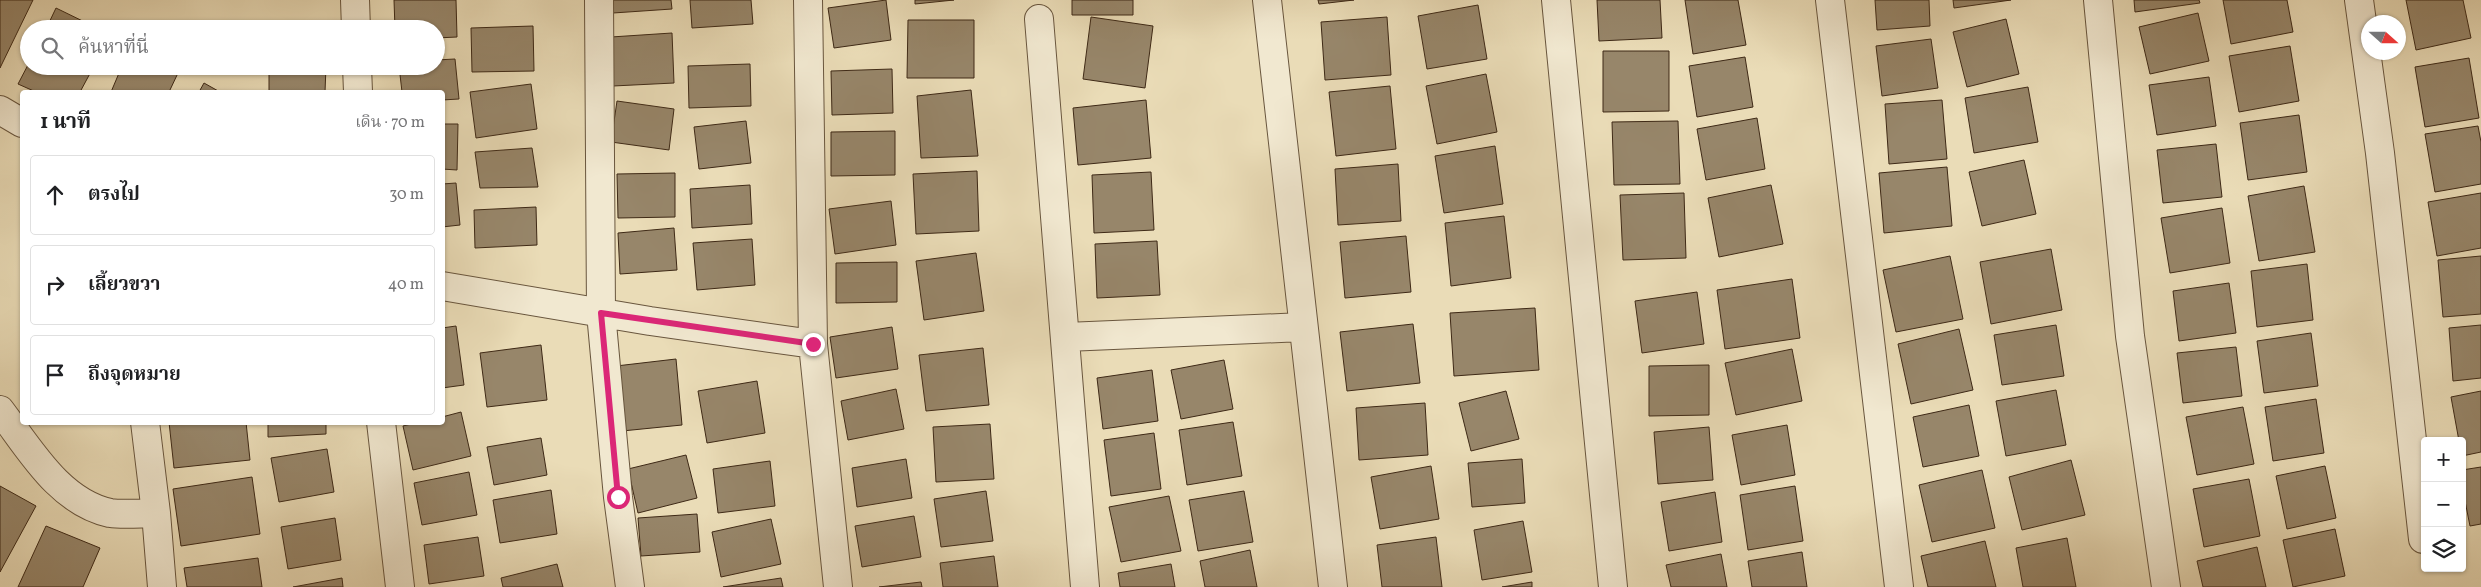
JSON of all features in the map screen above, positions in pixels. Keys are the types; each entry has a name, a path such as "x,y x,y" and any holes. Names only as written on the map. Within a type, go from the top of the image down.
{"street":[{"path":"355,0 356,20"},
{"path":"599,0 601,313 618,497 630,587"},
{"path":"808,0 813,344 838,587"},
{"path":"1267,0 1333,587"},
{"path":"1556,0 1613,587"},
{"path":"1830,0 1899,587"},
{"path":"2098,0 2130,336 2166,587"},
{"path":"2359,0 2380,153 2422,527"},
{"path":"1039,19 1085,587"},
{"path":"358,75 358,90"},
{"path":"0,110 20,122"},
{"path":"445,287 601,313 813,344"},
{"path":"1066,337 1303,327"},
{"path":"0,410 52,479 80,501 110,513 156,513"},
{"path":"145,425 156,513 162,587"},
{"path":"381,425 400,587"}],"building":[{"path":"0,0 33,0 23,20 20,20 20,27 0,68"},
{"path":"394,0 456,0 457,37 445,38 445,20 395,20"},
{"path":"612,0 671,0 672,9 613,13"},
{"path":"690,0 751,0 753,24 692,28"},
{"path":"886,0 891,40 834,48 828,8"},
{"path":"915,0 954,0 915,4"},
{"path":"1072,0 1133,0 1133,15 1072,15"},
{"path":"1318,0 1354,0 1319,4"},
{"path":"1597,0 1660,0 1662,38 1599,41"},
{"path":"1685,0 1738,0 1746,45 1693,54"},
{"path":"1875,0 1929,0 1930,26 1877,30"},
{"path":"1953,0 2011,0 1954,8"},
{"path":"2134,0 2199,0 2200,3 2135,12"},
{"path":"2223,0 2287,0 2293,32 2231,44"},
{"path":"2406,0 2463,0 2471,38 2416,50"},
{"path":"1478,5 1487,59 1427,69 1418,16"},
{"path":"56,8 81,20 50,20"},
{"path":"2198,13 2209,61 2150,74 2139,27"},
{"path":"1091,17 1153,26 1145,88 1083,79"},
{"path":"1387,17 1391,75 1325,80 1321,22"},
{"path":"2006,19 2019,74 1967,87 1953,32"},
{"path":"908,20 974,20 974,78 907,78"},
{"path":"533,26 534,71 472,72 471,28"},
{"path":"672,33 674,83 613,86 611,37"},
{"path":"1931,39 1938,88 1882,96 1876,46"},
{"path":"2290,46 2299,101 2239,112 2229,56"},
{"path":"1603,51 1669,51 1669,111 1603,112"},
{"path":"1745,57 1753,107 1697,117 1689,66"},
{"path":"2469,58 2479,118 2425,127 2415,67"},
{"path":"455,59 459,99 445,100 445,90 402,90 400,75 445,75 445,60"},
{"path":"750,64 751,106 689,108 688,66"},
{"path":"892,69 893,113 832,115 831,71"},
{"path":"1486,74 1497,132 1437,144 1426,86"},
{"path":"23,75 89,75 81,90 32,90 18,84"},
{"path":"118,75 177,75 170,90 112,90"},
{"path":"269,75 326,75 325,90 269,90"},
{"path":"2209,77 2216,126 2157,135 2149,85"},
{"path":"204,83 216,90 200,90"},
{"path":"531,84 537,129 476,138 470,92"},
{"path":"1390,86 1396,149 1336,156 1329,92"},
{"path":"2028,87 2038,142 1974,153 1965,98"},
{"path":"971,90 978,156 921,158 917,96"},
{"path":"1146,100 1151,158 1078,165 1073,108"},
{"path":"1942,100 1947,159 1889,164 1885,104"},
{"path":"617,101 674,109 669,150 611,142"},
{"path":"2299,115 2307,172 2248,180 2240,123"},
{"path":"1757,118 1765,169 1706,180 1697,129"},
{"path":"746,121 751,163 699,169 694,127"},
{"path":"1678,121 1680,184 1614,185 1612,122"},
{"path":"445,124 458,124 457,170 445,169"},
{"path":"2478,126 2481,142 2481,184 2435,192 2425,134"},
{"path":"895,131 895,175 831,176 831,132"},
{"path":"2216,144 2222,197 2163,203 2157,150"},
{"path":"1495,146 1503,204 1444,213 1435,156"},
{"path":"532,148 538,187 480,188 475,152"},
{"path":"2024,160 2036,214 1982,226 1969,172"},
{"path":"1398,164 1401,221 1338,225 1335,169"},
{"path":"1947,167 1952,226 1884,233 1879,173"},
{"path":"977,171 979,231 916,234 913,174"},
{"path":"1151,172 1154,230 1094,233 1092,175"},
{"path":"675,173 675,217 618,218 617,174"},
{"path":"456,183 460,225 445,227 445,184"},
{"path":"750,185 752,224 692,228 690,189"},
{"path":"1771,185 1783,244 1719,257 1708,198"},
{"path":"2304,186 2315,252 2259,261 2248,196"},
{"path":"1684,193 1686,258 1623,260 1620,195"},
{"path":"2481,193 2481,248 2437,256 2428,202"},
{"path":"891,201 896,245 835,254 829,209"},
{"path":"536,207 537,245 475,248 474,210"},
{"path":"2222,208 2230,263 2170,273 2161,218"},
{"path":"1504,216 1511,278 1451,286 1445,223"},
{"path":"674,228 677,270 620,274 618,233"},
{"path":"1406,236 1411,292 1345,298 1340,242"},
{"path":"752,239 755,285 697,290 693,243"},
{"path":"1157,241 1160,295 1097,298 1095,244"},
{"path":"2051,249 2062,310 1991,324 1980,262"},
{"path":"976,253 984,311 924,320 916,261"},
{"path":"1950,256 1963,319 1896,332 1883,270"},
{"path":"2481,256 2481,314 2443,317 2438,260"},
{"path":"897,262 897,302 836,303 836,263"},
{"path":"2307,264 2313,320 2257,327 2251,271"},
{"path":"1792,279 1800,338 1725,349 1717,290"},
{"path":"2229,283 2236,333 2179,341 2173,291"},
{"path":"1697,292 1704,344 1642,353 1635,301"},
{"path":"1535,308 1539,370 1454,376 1450,313"},
{"path":"1413,324 1420,383 1347,391 1340,332"},
{"path":"2056,325 2064,376 2002,385 1994,335"},
{"path":"2481,325 2481,378 2453,381 2449,328"},
{"path":"456,326 464,385 445,388 445,328"},
{"path":"892,327 898,369 836,378 830,337"},
{"path":"1959,329 1973,390 1911,404 1898,344"},
{"path":"2311,333 2318,386 2264,393 2257,341"},
{"path":"541,345 547,400 487,407 480,353"},
{"path":"2236,347 2242,396 2183,403 2177,353"},
{"path":"983,348 989,405 926,411 919,355"},
{"path":"1792,349 1802,401 1736,415 1725,363"},
{"path":"676,359 682,425 622,431 616,366"},
{"path":"1224,360 1233,409 1181,419 1171,370"},
{"path":"1709,365 1709,415 1649,416 1649,366"},
{"path":"1152,370 1158,421 1103,429 1097,378"},
{"path":"757,381 765,433 707,443 698,391"},
{"path":"896,389 904,429 848,440 841,401"},
{"path":"2056,390 2066,445 2006,456 1996,401"},
{"path":"1506,391 1519,439 1471,451 1459,403"},
{"path":"2481,391 2481,452 2466,455 2466,437 2458,437 2451,397"},
{"path":"2316,399 2324,453 2273,461 2265,407"},
{"path":"1425,403 1428,455 1359,460 1356,408"},
{"path":"1969,405 1979,456 1923,467 1913,417"},
{"path":"2243,407 2254,464 2197,475 2186,417"},
{"path":"461,412 471,456 413,470 403,426 445,425 445,416"},
{"path":"1233,422 1242,476 1187,485 1179,430"},
{"path":"990,424 994,479 936,482 933,427"},
{"path":"169,425 246,425 250,460 174,468"},
{"path":"268,425 326,425 326,434 268,437"},
{"path":"1787,425 1795,475 1741,485 1732,435"},
{"path":"1709,427 1713,480 1658,484 1654,432"},
{"path":"1154,433 1161,489 1111,496 1104,440"},
{"path":"541,438 547,475 494,485 487,447"},
{"path":"327,449 334,492 279,502 271,458"},
{"path":"686,455 697,498 638,513 628,469"},
{"path":"906,459 912,498 857,507 852,468"},
{"path":"1522,459 1525,503 1472,507 1468,463"},
{"path":"2071,460 2085,515 2022,530 2009,477"},
{"path":"770,461 775,506 718,513 713,469"},
{"path":"1431,466 1439,519 1380,529 1371,477"},
{"path":"2325,466 2336,518 2287,529 2276,476"},
{"path":"2481,467 2481,524 2470,526 2466,506 2466,469"},
{"path":"1982,470 1995,528 1932,542 1919,485"},
{"path":"469,472 477,515 422,525 414,483"},
{"path":"252,477 260,534 181,546 173,489"},
{"path":"2249,479 2260,536 2204,547 2193,489"},
{"path":"0,486 36,506 0,572"},
{"path":"1795,486 1803,541 1748,550 1740,495"},
{"path":"551,490 557,534 500,543 493,500"},
{"path":"986,491 993,541 941,547 934,499"},
{"path":"1244,491 1253,542 1198,551 1189,500"},
{"path":"1715,492 1722,542 1669,551 1661,502"},
{"path":"1169,496 1181,551 1121,562 1109,507"},
{"path":"697,514 700,552 641,556 638,518"},
{"path":"914,516 921,557 862,567 855,526"},
{"path":"335,518 341,560 288,569 281,527"},
{"path":"771,519 781,564 721,577 712,532"},
{"path":"1523,521 1532,572 1482,580 1474,530"},
{"path":"46,526 100,548 83,587 18,587"},
{"path":"2335,529 2345,576 2293,587 2283,540"},
{"path":"478,537 484,576 429,584 424,545"},
{"path":"1436,537 1442,587 1382,587 1377,545"},
{"path":"2067,538 2076,587 2023,587 2016,548"},
{"path":"1985,541 1996,587 1928,587 1921,556"},
{"path":"2257,547 2266,587 2203,587 2197,561"},
{"path":"1250,550 1257,587 1205,587 1200,561"},
{"path":"1802,552 1807,587 1752,587 1748,561"},
{"path":"1721,554 1727,587 1671,587 1666,565"},
{"path":"994,556 998,587 943,587 940,563"},
{"path":"258,558 262,587 187,587 184,568"},
{"path":"557,564 563,587 503,587 501,578"},
{"path":"1171,564 1175,587 1120,587 1118,573"},
{"path":"342,578 343,587 293,587"},
{"path":"781,578 783,587 723,587"},
{"path":"921,582 922,587 879,587"},
{"path":"1532,582 1532,587 1502,587"}],"route":[{"path":"618,497 601,313 813,344"}]}
